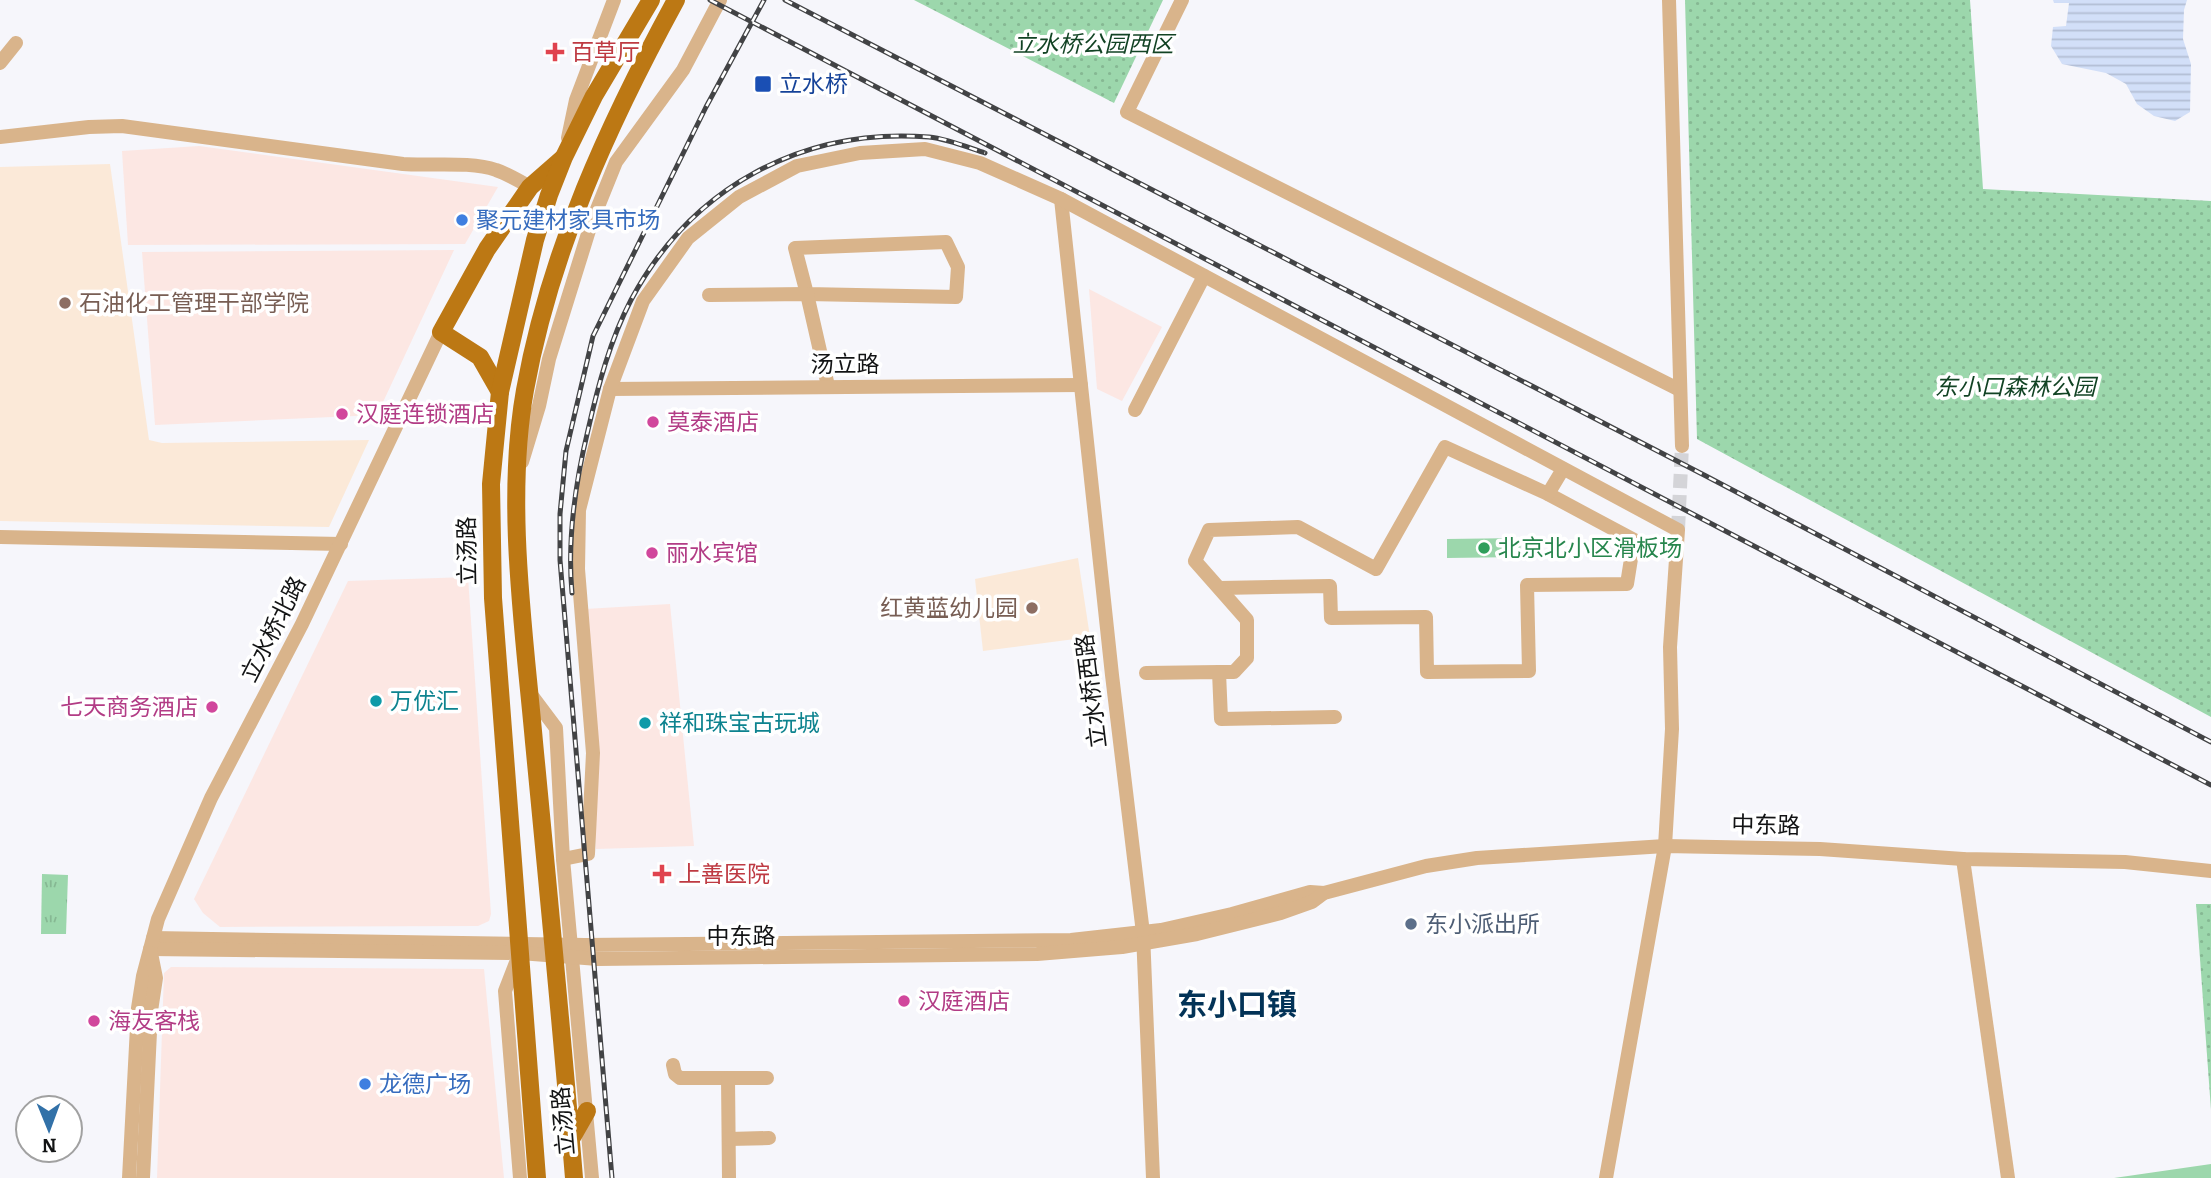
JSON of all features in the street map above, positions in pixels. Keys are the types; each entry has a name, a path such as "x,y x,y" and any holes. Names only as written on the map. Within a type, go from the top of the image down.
{"main road":[{"name":"立汤路","path":"537,1178 492,561 491,484 500,392 534,240 564,157 594,96 651,0"},
{"name":"立汤路","path":"574,1178 529,692 515,483 525,391 549,288 565,238 592,168 676,0"},
{"path":"500,392 480,357 441,332 487,249 530,187 564,157"},
{"path":"571,1139 587,1111"}],"street":[{"name":"立汤路","path":"564,157 576,100 614,0"},
{"name":"立汤路","path":"515,483 539,406 548,359 591,224 616,162 683,70 720,0"},
{"path":"1182,0 1127,112 1680,390"},
{"path":"1670,0 1682,446"},
{"path":"0,63 16,43"},
{"path":"0,137 122,126 402,164 470,165 495,170 530,187"},
{"path":"562,859 588,854 593,753 578,569 579,510 610,389 643,301 688,238 739,197 797,166 860,153 925,149 980,163 1061,200 1678,530 1670,647 1672,729 1665,846 1606,1178"},
{"name":"立水桥西路","path":"1061,200 1143,938 1153,1178"},
{"path":"709,295 807,294 956,297 958,267 946,242 795,248 807,294 828,386"},
{"path":"1135,410 1204,276"},
{"name":"立水桥北路","path":"129,1178 138,1009 158,919 194,834 341,544 441,332"},
{"name":"汤立路","path":"610,389 1081,385"},
{"path":"1146,673 1234,672 1247,658 1247,620 1195,561 1209,530 1298,527 1376,569 1445,447 1548,494 1634,540 1627,583 1527,585 1529,671 1427,672 1426,617 1331,618 1330,586 1220,589"},
{"path":"1548,494 1563,469"},
{"path":"0,537 341,544"},
{"path":"1219,672 1220,719 1335,717"},
{"name":"立汤路","path":"529,692 556,728 562,859 592,1178"},
{"name":"中东路","path":"152,943 519,948 571,952 1143,938 1310,892 1324,893 1426,866 1477,858 1665,846 1820,849 1963,859 2125,862 2211,871"},
{"path":"1963,859 2008,1178"},
{"name":"立水桥北路","path":"143,1178 151,1011 156,978 152,943"},
{"name":"立汤路","path":"519,948 505,991 520,1178"},
{"path":"673,1065 680,1078 767,1078"},
{"path":"728,1078 730,1178"},
{"path":"729,1139 769,1138"}],"shaded area":[{"name":"聚元建材家具市场","path":"199,146 498,187 465,244 128,245 122,151"},
{"name":"石油化工管理干部学院","path":"110,164 149,440 162,443 369,440 329,527 0,521 0,167"},
{"path":"454,250 377,415 155,425 142,252"},
{"path":"1089,289 1162,327 1122,401 1097,389"},
{"name":"红黄蓝幼儿园","path":"1078,558 1090,637 983,651 975,579"},
{"name":"万优汇","path":"468,577 491,914 489,921 478,926 220,927 203,913 194,899 348,581"},
{"name":"祥和珠宝古玩城","path":"670,604 694,846 596,849 585,609"},
{"name":"龙德广场","path":"171,967 484,969 504,1178 157,1178 164,973"}],"green space":[{"name":"立水桥公园西区","path":"914,0 1163,0 1114,103"},
{"name":"东小口森林公园","path":"1685,0 1970,0 1983,189 2211,201 2211,717 1697,439"},
{"name":"北京北小区滑板场","path":"1520,538 1521,557 1447,558 1447,539"},
{"path":"42,874 68,875 66,934 41,934"},
{"path":"2196,904 2211,904 2211,1110"},
{"path":"2211,1164 2211,1178 2114,1178"}],"water":[{"path":"2053,0 2187,0 2183,39 2191,64 2190,112 2175,121 2154,116 2137,104 2126,84 2106,73 2062,64 2051,46 2053,27 2066,26 2069,3 2054,3"}],"tunnel":[{"path":"1678,530 1682,446"}],"railway":[{"path":"710,0 2211,785"},
{"path":"612,1178 560,560 560,514 566,451 593,336 706,107 764,0"},
{"path":"785,0 1706,476 2211,742"},
{"path":"572,593 571,531 576,491 605,364 631,300 656,260 685,225 718,196 755,172 795,154 838,142 882,136 929,137 985,153"}],"place":[{"name":"百草厅","path":"555,52"},
{"name":"立水桥","path":"763,84"},
{"name":"聚元建材家具市场","path":"462,220"},
{"name":"石油化工管理干部学院","path":"65,303"},
{"name":"汉庭连锁酒店","path":"342,414"},
{"name":"莫泰酒店","path":"653,422"},
{"name":"北京北小区滑板场","path":"1484,548"},
{"name":"丽水宾馆","path":"652,553"},
{"name":"红黄蓝幼儿园","path":"1032,608"},
{"name":"万优汇","path":"376,701"},
{"name":"七天商务酒店","path":"212,707"},
{"name":"祥和珠宝古玩城","path":"645,723"},
{"name":"上善医院","path":"662,874"},
{"name":"东小派出所","path":"1411,924"},
{"name":"汉庭酒店","path":"904,1001"},
{"name":"海友客栈","path":"94,1021"},
{"name":"龙德广场","path":"365,1084"}],"district":[{"name":"东小口镇","path":"1237,1005"}]}
